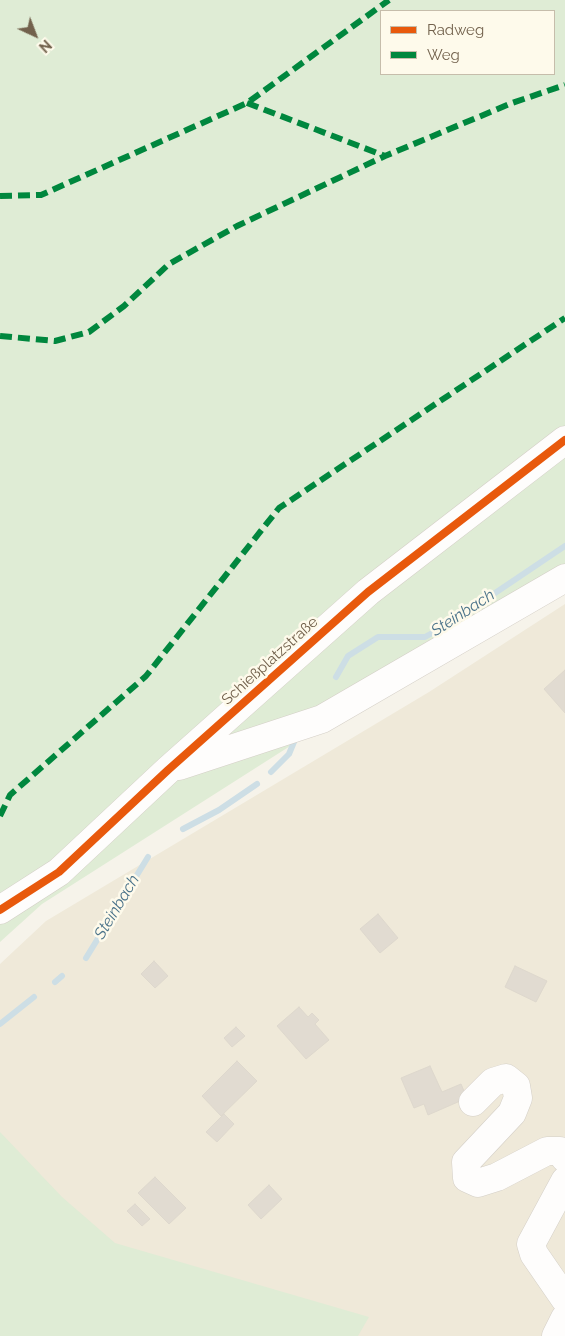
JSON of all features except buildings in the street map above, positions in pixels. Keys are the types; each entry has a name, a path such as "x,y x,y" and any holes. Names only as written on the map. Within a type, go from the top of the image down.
{"street":[{"name":"Schießplatzstraße","path":"0,910 59,872 168,770 368,592 565,440"},
{"path":"168,770 322,719 565,578"},
{"path":"473,1102 493,1082 506,1078 516,1086 518,1098 512,1113 466,1162 467,1178 478,1184 497,1177 547,1151 560,1151 565,1158"},
{"path":"565,1181 531,1244 534,1254 565,1299"},
{"path":"556,1336 565,1318"}],"shaded area":[{"path":"565,604 565,1336 0,1336 0,964 46,921 429,692"}],"green space":[{"path":"0,0 565,0 565,571 42,904 0,942"},
{"path":"0,1132 62,1197 115,1243 369,1317 358,1336 0,1336"}],"waterway":[{"name":"Steinbach","path":"336,677 348,656 378,637 425,637 452,622 565,546"},
{"name":"Steinbach","path":"271,772 289,754 296,737"},
{"name":"Steinbach","path":"183,829 219,810 257,784"},
{"name":"Steinbach","path":"86,958 148,857"},
{"name":"Steinbach","path":"55,982 62,976"},
{"name":"Steinbach","path":"0,1024 34,997"}],"marked path":[{"path":"0,196 41,195 247,103 389,0"},
{"path":"0,336 55,341 89,332 124,306 169,264 237,226 385,156 512,103 565,85"},
{"path":"247,103 385,156"},
{"path":"0,816 10,795 146,676 279,508 565,318"}],"cycle path":[{"path":"0,910 59,872 168,770 368,592 565,440"}]}
